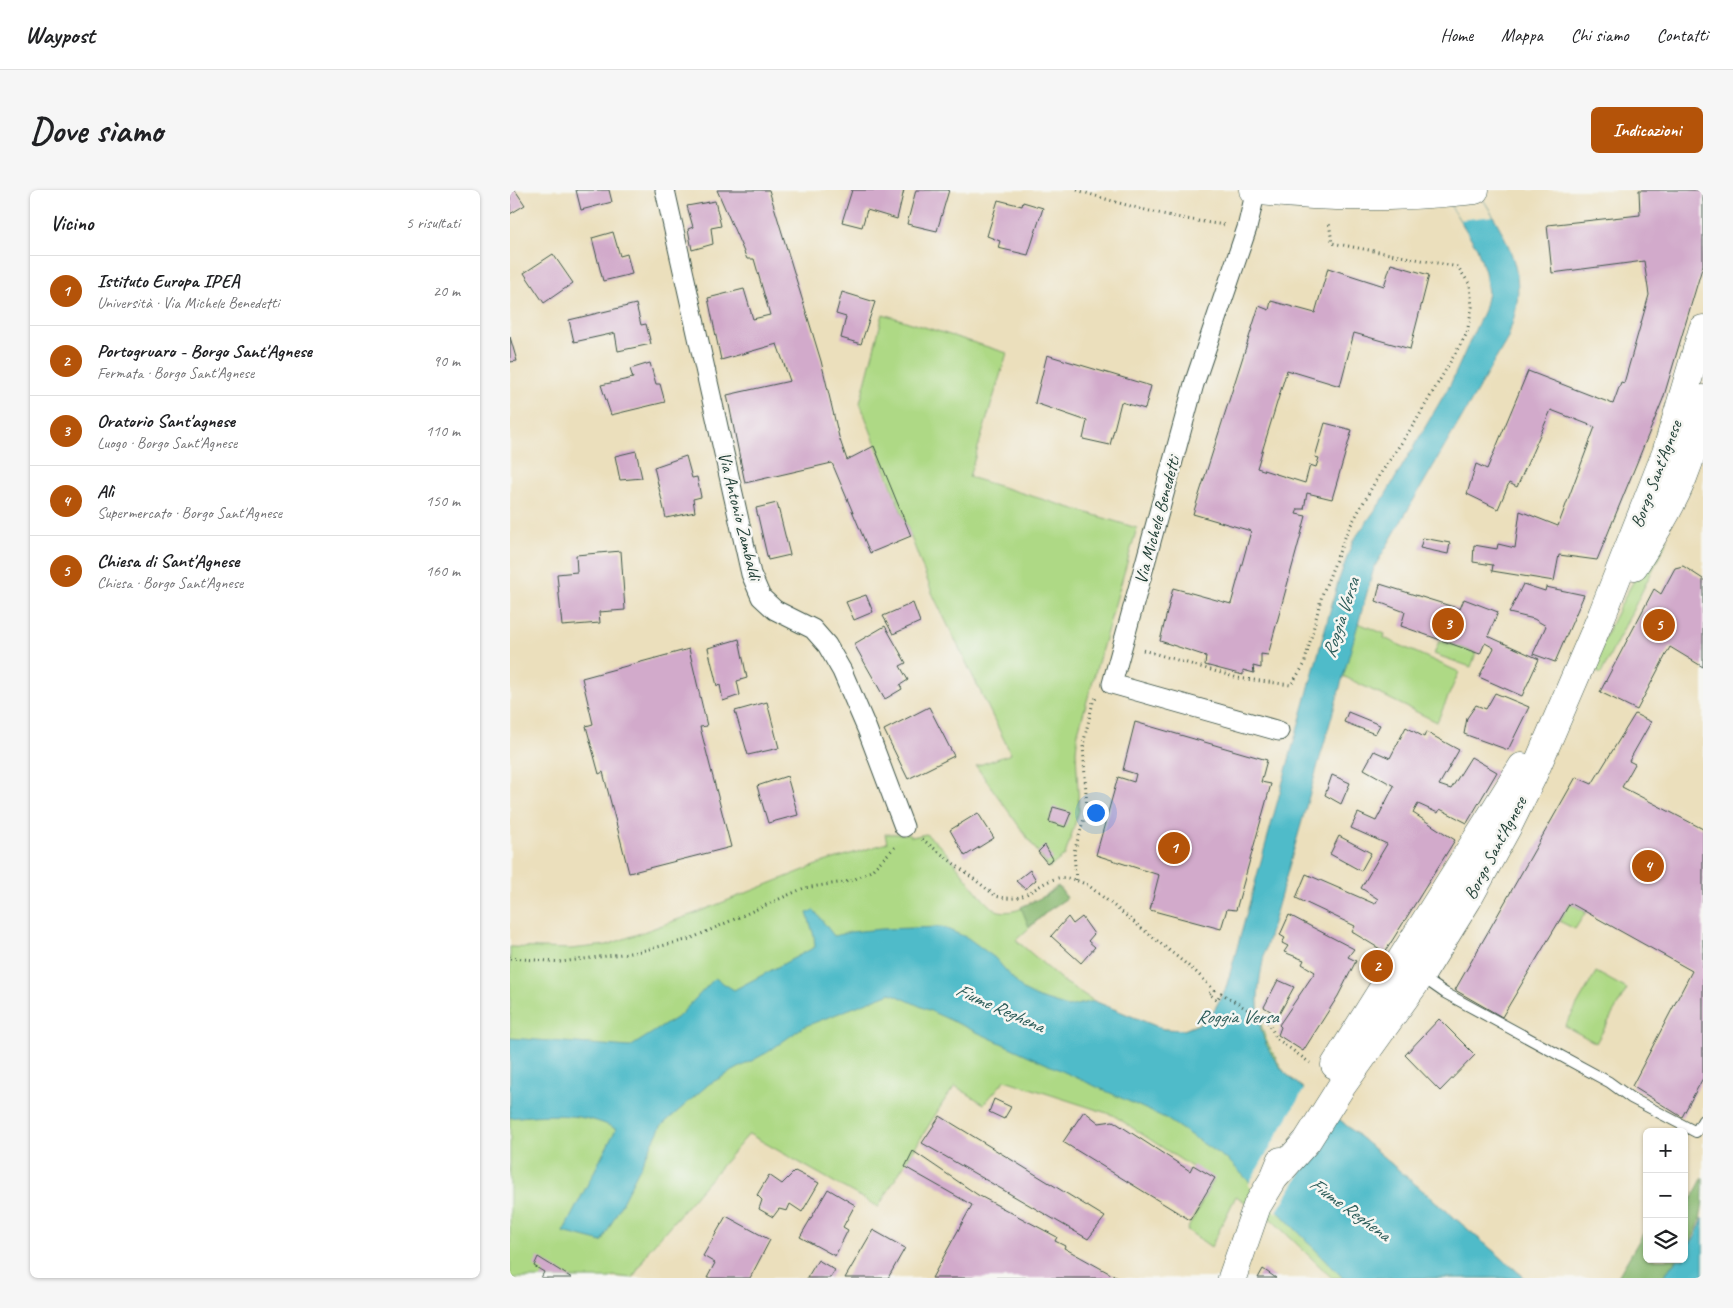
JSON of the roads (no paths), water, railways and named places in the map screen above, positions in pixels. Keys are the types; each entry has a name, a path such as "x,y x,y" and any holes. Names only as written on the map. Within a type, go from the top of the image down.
{"main road":[{"path":"1255,190 1330,196 1443,194 1475,190"},
{"name":"Borgo Sant'Agnese","path":"1333,1077 1421,976 1468,899 1509,824 1533,775 1602,616 1671,438 1703,329"},
{"name":"Borgo Sant'Agnese","path":"1602,616 1662,518 1693,448 1703,399"},
{"name":"Borgo Sant'Agnese","path":"1333,1077 1349,1043 1476,837 1558,714"},
{"path":"1232,1278 1242,1244 1257,1206 1274,1178 1308,1141 1333,1077"},
{"path":"1221,1278 1242,1244"}],"street":[{"name":"Via Antonio Zambaldi","path":"665,190 751,574 761,597 775,610 813,629 827,645 842,671 907,837"},
{"name":"Via Michele Benedetti","path":"1255,190 1247,228 1194,384 1112,684 1279,732"},
{"name":"Borgo Sant'Agnese","path":"1349,1043 1371,1025 1397,987 1410,977 1421,976 1419,955 1425,940 1465,882 1474,855 1476,837"}],"lane":[{"path":"1421,976 1445,993 1688,1128 1696,1132 1703,1120"}],"water":[{"path":"1441,190 1477,190 1486,204 1509,246 1514,261 1518,292 1516,309 1508,338 1374,568 1265,951 1259,984 1258,1015 1266,1044 1285,1073 1525,1278 1343,1278 1229,1161 1165,1118 891,993 803,1027 768,1052 709,1084 661,1126 602,1242 563,1232 616,1129 604,1123 578,1117 551,1115 510,1118 510,1038 630,1047 679,1016 715,978 734,990 815,947 814,936 807,913 814,910 834,936 850,932 882,929 942,927 968,938 995,958 1023,990 1039,998 1068,1007 1094,1001 1163,1029 1184,1030 1209,1020 1226,988 1338,582 1353,541 1383,499 1451,383 1484,310 1488,293 1485,272 1477,248"},
{"path":"1703,1218 1703,1278 1662,1278 1674,1263 1688,1263 1688,1246 1695,1237"}],"place":[{"name":"Oratorio Sant'agnese","path":"1448,624"},
{"name":"Chiesa di Sant'Agnese","path":"1659,625"},
{"name":"Istituto Europa IPEA","path":"1174,848"},
{"name":"Alì","path":"1648,866"},
{"name":"Portogruaro - Borgo Sant'Agnese","path":"1377,966"}],"water label":[{"name":"Roggia Versa","path":"1341,618"},
{"name":"Fiume Reghena","path":"1000,1008"},
{"name":"Roggia Versa","path":"1237,1017"},
{"name":"Fiume Reghena","path":"1350,1209"}]}
